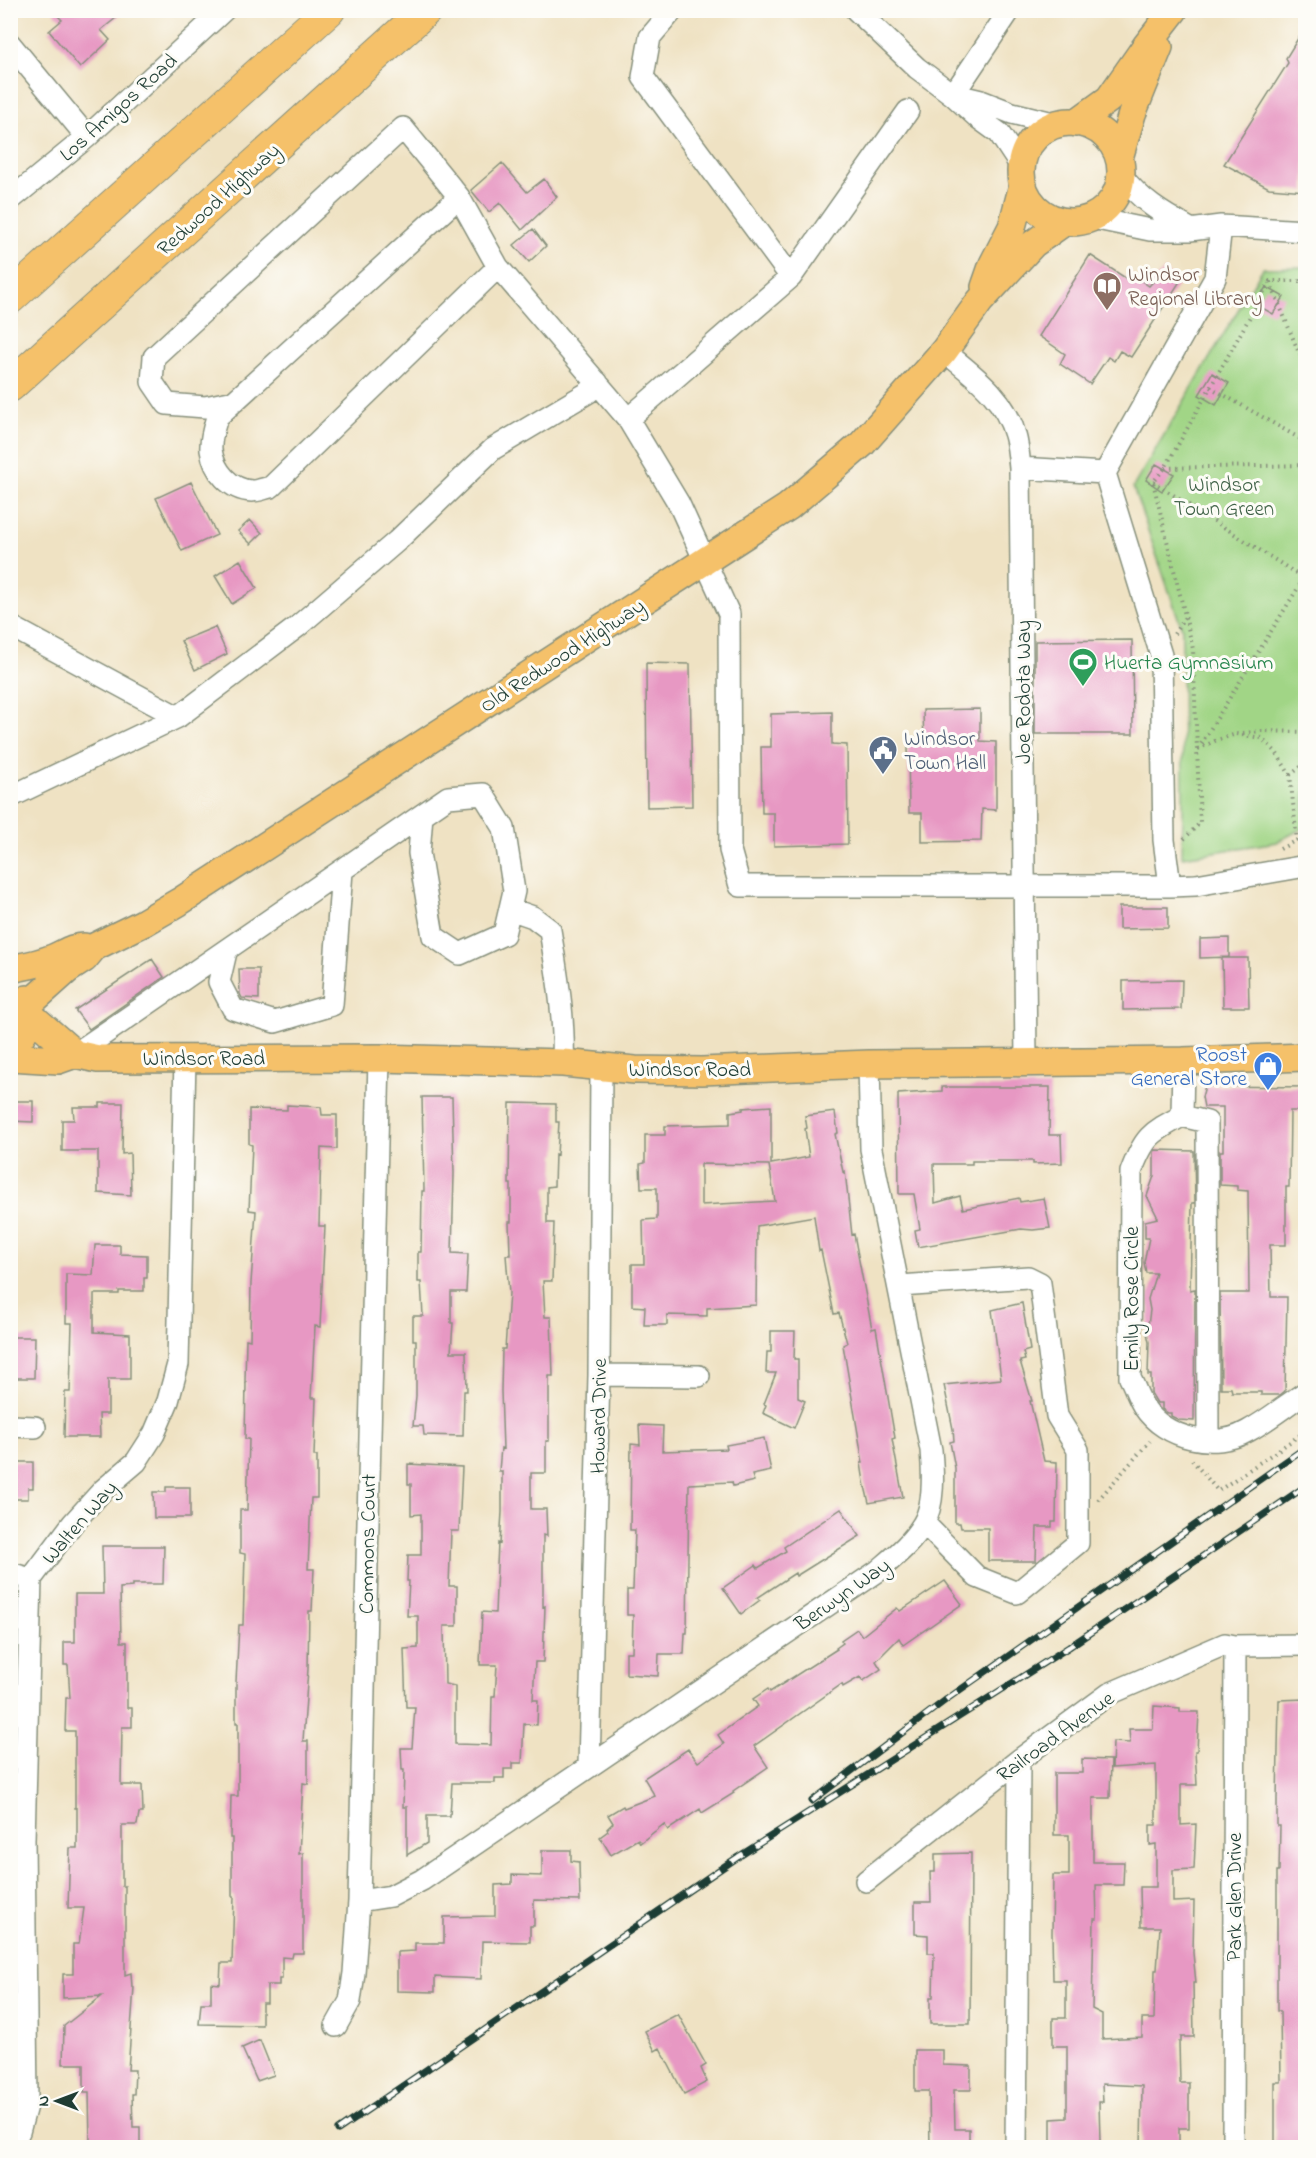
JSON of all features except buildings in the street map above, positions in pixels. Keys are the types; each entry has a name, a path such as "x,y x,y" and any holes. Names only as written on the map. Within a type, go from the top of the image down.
{"highway":[{"path":"10,298 329,10"},
{"name":"Redwood Highway","path":"10,386 426,10"}],"main road":[{"path":"1172,14 1132,114 1120,166 1118,189 1111,202 1101,212 1076,220 1050,218 1028,198 1022,176 1025,154 1033,141 1044,131 1067,124 1109,99 1146,46 1172,14"},
{"path":"1067,124 1090,126 1103,134 1113,145 1120,166"},
{"name":"Old Redwood Highway","path":"980,301 993,264 1012,227 1022,176"},
{"name":"Old Redwood Highway","path":"29,1009 67,970 84,959 94,947 179,902 788,507 862,444 944,351 980,301 1033,244 1076,220"},
{"name":"Old Redwood Highway","path":"10,969 56,957 75,947 94,947"},
{"path":"10,974 24,990 29,1009 26,1028 20,1040 10,1049"},
{"path":"29,1009 75,1054"},
{"name":"Windsor Road","path":"10,1057 58,1060 75,1054 98,1059 379,1059 563,1063 702,1071 869,1065 1305,1057"}],"street":[{"name":"Los Amigos Road","path":"10,201 87,137 224,10"},
{"path":"673,10 650,37 643,76 791,277"},
{"path":"856,10 917,68 953,94 999,134 1022,176"},
{"path":"953,94 1010,10"},
{"path":"10,44 87,137"},
{"path":"953,94 981,101 1012,113 1067,124"},
{"path":"628,419 791,277 908,111"},
{"path":"235,401 205,407 166,404 152,382 154,357 403,128 459,197 498,267 628,419 679,504 706,562 729,614 730,850 740,886 1170,886 1196,885 1305,866"},
{"path":"1120,166 1134,192 1146,203 1190,230"},
{"path":"459,197 218,417 212,434 211,449 215,463 224,478 237,488 254,491 271,487 498,267"},
{"path":"1076,220 1097,219 1150,230 1190,230 1221,226 1305,231"},
{"path":"1170,886 1164,840 1161,655 1105,473 1215,278 1221,226"},
{"name":"Joe Rodota Way","path":"944,351 999,400 1008,414 1016,436 1020,468 1026,1062"},
{"path":"10,797 178,717 297,627 397,541 493,449 589,392 597,382"},
{"path":"1020,468 1105,473"},
{"path":"10,626 178,717"},
{"path":"75,1054 226,952 422,815 448,798 483,794 504,828 514,891 504,934 460,954 433,936 419,853 422,815"},
{"path":"226,952 219,982 233,1009 275,1022 332,1005 342,871"},
{"path":"510,909 532,917 549,930 564,1046 563,1063"},
{"name":"Walten Way","path":"10,2138 19,2132 27,2102 17,1841 31,1579 73,1522 103,1490 136,1462 154,1434 168,1401 178,1364 185,1058"},
{"name":"Commons Court","path":"336,2026 350,2001 359,1901 379,1059"},
{"path":"1183,1061 1182,1116 1207,1122 1208,1440"},
{"name":"Berwyn Way","path":"359,1901 392,1896 422,1880 878,1572 906,1546 924,1522 933,1485 931,1450 871,1149 869,1065"},
{"name":"Howard Drive","path":"589,1766 599,1375 602,1067"},
{"name":"Emily Rose Circle","path":"1182,1116 1155,1130 1140,1149 1131,1172 1130,1378 1144,1408 1162,1426 1185,1437 1208,1440 1224,1441 1246,1432 1305,1392"},
{"path":"900,1286 1028,1277 1040,1283 1057,1416 1078,1450 1078,1543 1017,1593 977,1577 924,1522"},
{"path":"599,1375 699,1376"},
{"path":"10,1426 35,1427"},
{"path":"10,1573 31,1579"},
{"name":"Railroad Avenue","path":"866,1881 1019,1760 1109,1694 1225,1644 1235,1646 1305,1645"},
{"name":"Park Glen Drive","path":"1230,2148 1233,2142 1235,1646"},
{"path":"1016,2148 1019,1760"}],"path":[{"path":"1270,282 1305,281"},
{"path":"1270,282 1305,370"},
{"path":"1153,482 1165,468 1270,282"},
{"path":"1210,387 1305,442"},
{"path":"1165,468 1305,465"},
{"path":"1153,482 1305,578 1197,750"},
{"path":"1153,482 1193,649 1200,823 1180,843"},
{"path":"1197,750 1236,734 1262,731 1305,732"},
{"path":"1236,734 1261,738 1276,752 1290,776 1297,840"},
{"path":"1290,776 1305,763"},
{"path":"1278,850 1305,835"},
{"path":"1078,1521 1162,1426"}],"green space":[{"name":"Windsor Town Green","path":"1305,267 1305,827 1277,842 1182,857 1182,629 1133,487 1263,268"}],"railway":[{"path":"812,1801 947,1699 1306,1447"},
{"path":"338,2130 738,1857 1069,1647 1306,1486"}],"place":[{"name":"Windsor Regional Library","path":"1107,312"},
{"name":"Huerta Gymnasium","path":"1083,688"},
{"name":"Windsor Town Hall","path":"883,776"},
{"name":"Roost General Store","path":"1268,1092"}]}
